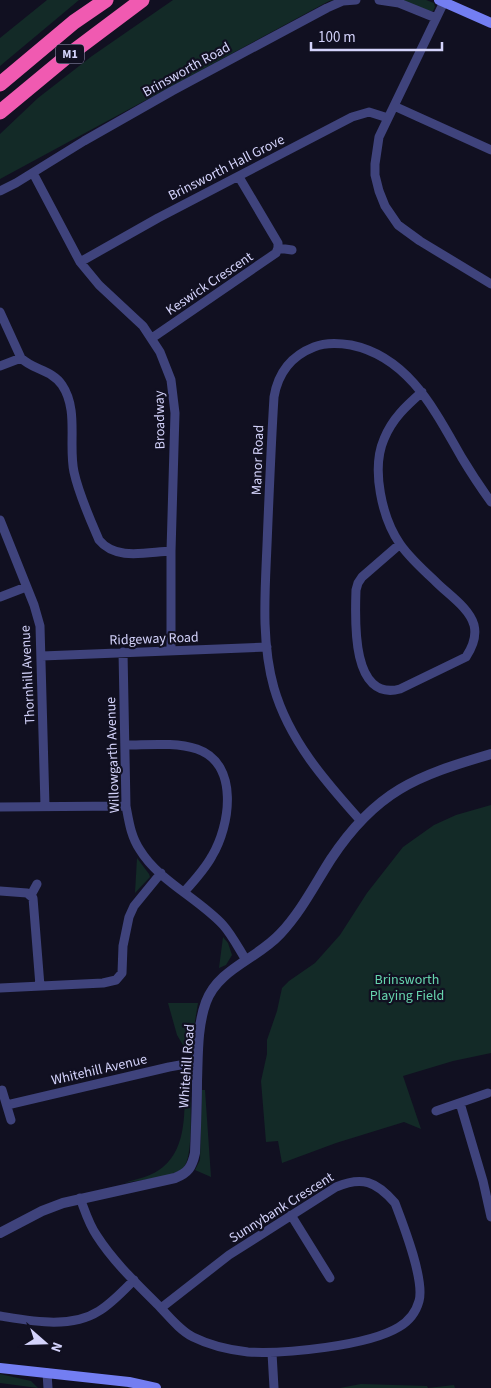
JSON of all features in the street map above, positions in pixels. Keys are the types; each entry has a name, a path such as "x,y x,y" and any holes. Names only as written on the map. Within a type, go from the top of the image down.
{"highway":[{"name":"M1","path":"0,84 74,22 106,0"},
{"name":"M1","path":"0,112 70,54 142,0"}],"main road":[{"path":"441,1 491,24"},
{"path":"0,1368 128,1382 156,1388"}],"street":[{"name":"Brinsworth Road","path":"0,191 172,91 327,8 343,1 356,0"},
{"path":"379,0 399,3 436,18"},
{"path":"441,1 436,18 379,137 375,164 379,191 392,218 398,225 420,241 491,284"},
{"path":"394,106 491,150"},
{"name":"Brinsworth Hall Grove","path":"80,262 158,218 352,117 369,112 388,118"},
{"name":"Broadway","path":"33,173 80,262 99,285 138,321 152,338 169,374 174,395 171,651"},
{"path":"239,177 278,243 278,248 292,250"},
{"name":"Keswick Crescent","path":"152,338 270,258 276,253 278,248"},
{"path":"0,312 21,358 54,377 67,394 71,410 74,473 99,540 105,547 121,554 171,551"},
{"name":"Manor Road","path":"360,820 312,763 298,742 274,688 267,647 265,600 274,397 280,375 294,358 308,349 323,344 345,344 370,350 389,361 422,392 491,502"},
{"path":"0,366 21,358"},
{"path":"400,544 362,577 356,590 358,654 365,674 376,686 385,691 400,689 459,662 471,650 475,632 474,624 469,615 409,556 400,544 391,529 382,503 378,459 384,438 394,419 422,392"},
{"name":"Thornhill Avenue","path":"0,520 34,605 40,626 46,806"},
{"path":"0,597 26,587"},
{"name":"Ridgeway Road","path":"42,656 267,647"},
{"name":"Willowgarth Avenue","path":"123,652 126,806 130,830 139,850 147,860 224,926 246,960"},
{"path":"125,745 177,745 193,748 210,756 221,770 228,798 219,843 212,858 184,892"},
{"name":"Whitehill Road","path":"0,1233 42,1211 80,1198 175,1178 187,1172 191,1167 195,1153 197,1062 200,1028 210,992 226,974 280,934 292,919 337,850 360,820 386,797 415,780 491,754"},
{"path":"0,807 126,806"},
{"path":"0,988 103,983 116,980 122,973 123,946 129,917 134,906 161,873"},
{"path":"31,894 37,884"},
{"path":"0,891 31,894"},
{"path":"31,894 35,905 40,986"},
{"name":"Whitehill Avenue","path":"7,1105 197,1062"},
{"path":"2,1090 11,1120"},
{"path":"436,1111 488,1093"},
{"path":"460,1103 487,1180 491,1217"},
{"name":"Sunnybank Crescent","path":"80,1198 96,1236 161,1308 186,1332 205,1342 238,1351 272,1352 332,1346 390,1332 400,1327 412,1317 421,1293 421,1286 395,1203 378,1186 361,1180 336,1186 223,1260 161,1308"},
{"path":"291,1215 330,1278"},
{"path":"0,1316 44,1322 80,1319 106,1307 134,1280"},
{"path":"272,1352 274,1388"},
{"path":"47,1373 48,1388"}],"green space":[{"path":"47,0 79,0 0,66 0,38"},
{"path":"173,0 334,0 0,179 0,134 38,98 92,56"},
{"path":"399,0 426,0 434,3 435,7 433,11 430,11"},
{"name":"Brinsworth Playing Field","path":"491,805 491,1053 453,1061 403,1076 421,1129 404,1122 336,1143 282,1163 278,1141 266,1142 261,1081 267,1054 267,1040 277,1011 282,988 315,963 340,935 367,893 403,847 434,825 456,815"},
{"path":"137,858 150,877 135,893"},
{"path":"223,937 228,943 232,955 226,965 219,968"},
{"path":"168,1003 198,1003 191,1045 187,1052 177,1035"},
{"path":"190,1078 190,1138 189,1151 184,1167 172,1174 124,1183 155,1173 163,1167 177,1149 183,1126 185,1080"},
{"path":"202,1090 205,1090 211,1177 195,1170 200,1160"},
{"path":"0,1374 31,1381 38,1388 0,1383"},
{"path":"361,1384 427,1386 428,1388 340,1388"},
{"path":"454,1385 455,1388 428,1388"}]}
